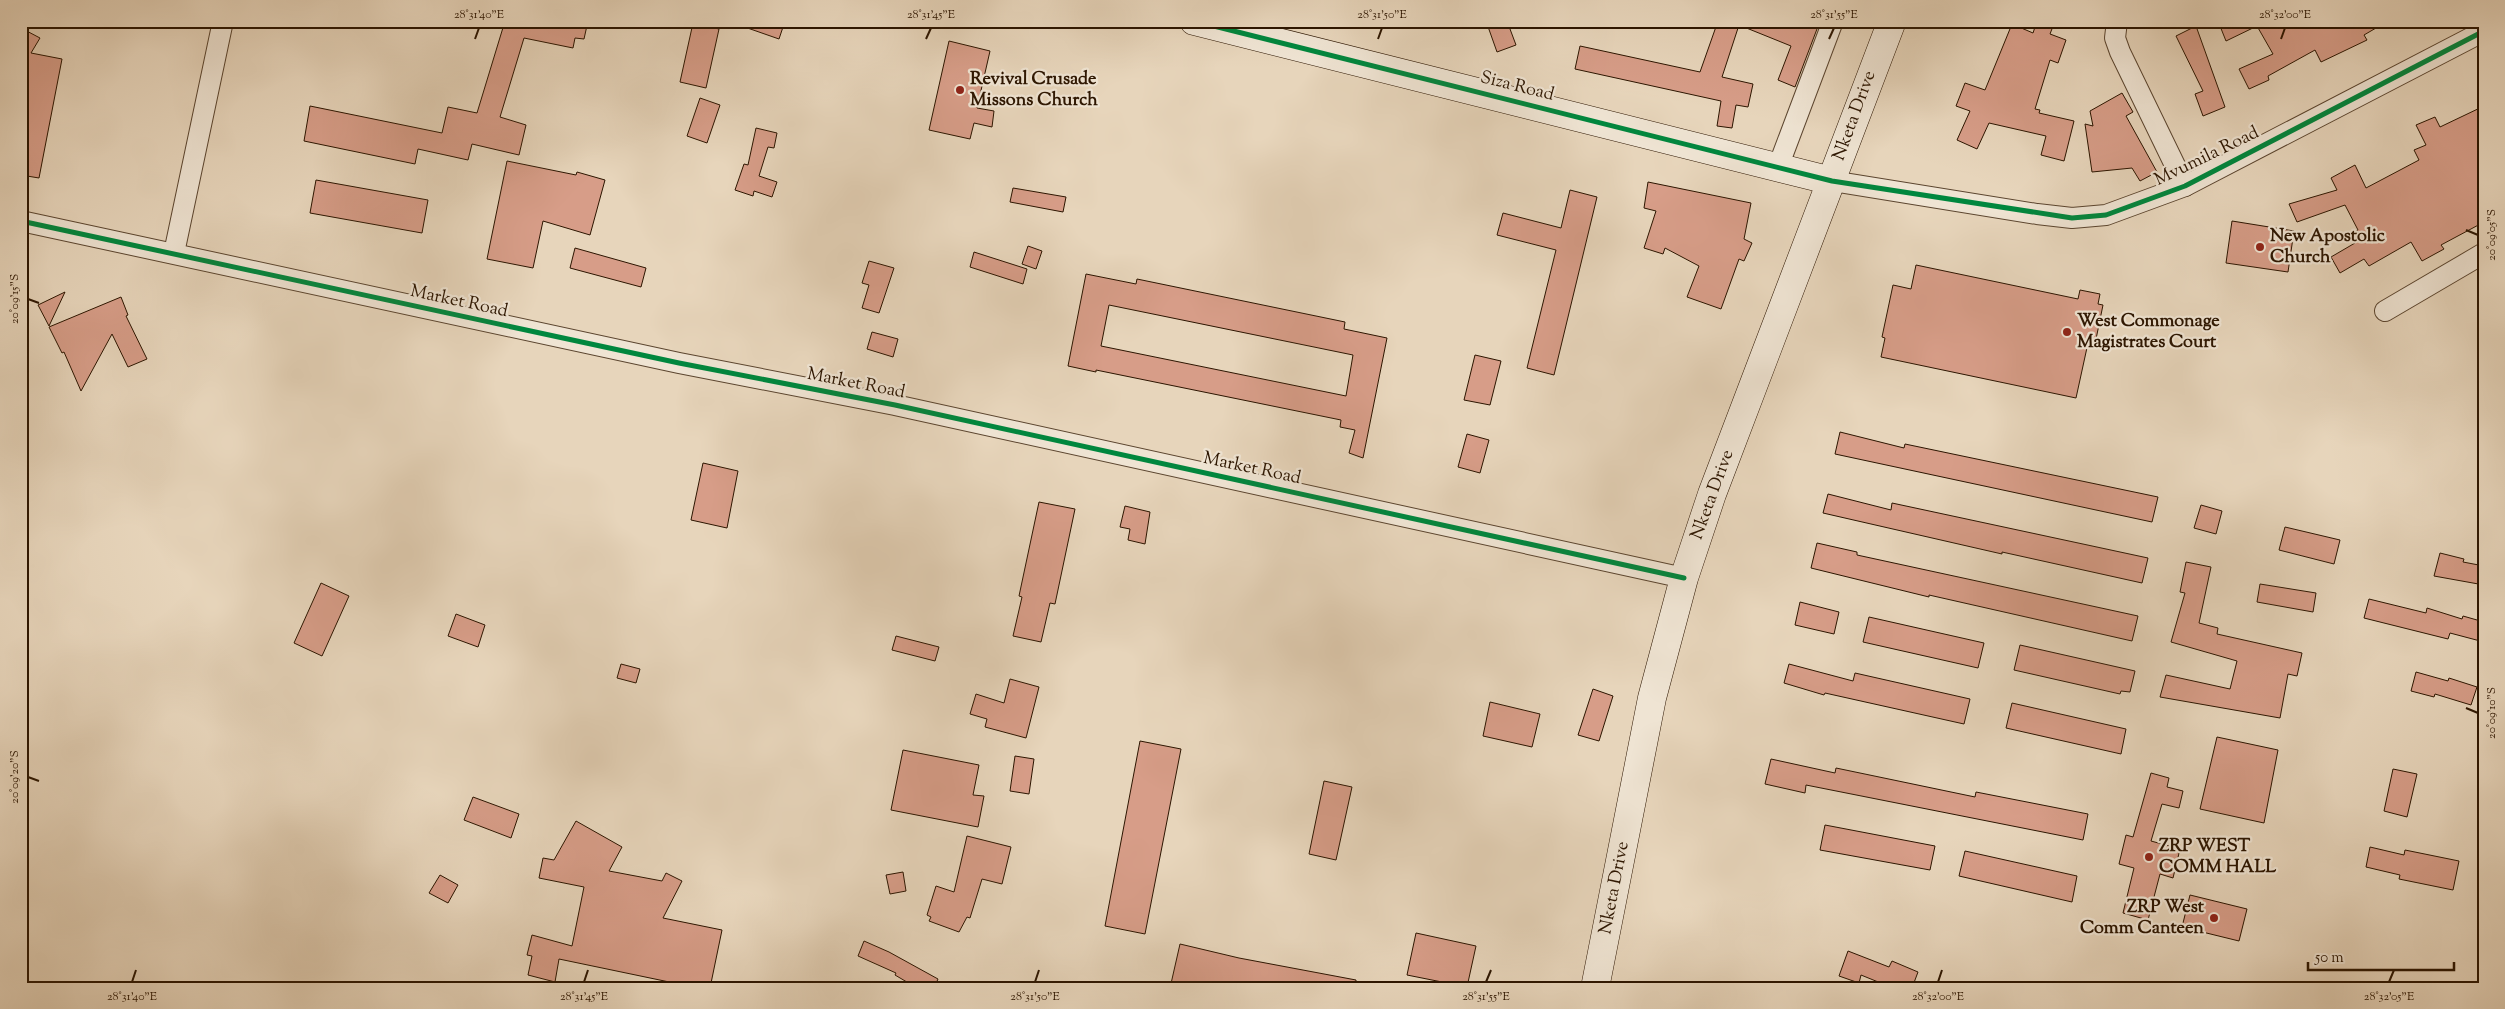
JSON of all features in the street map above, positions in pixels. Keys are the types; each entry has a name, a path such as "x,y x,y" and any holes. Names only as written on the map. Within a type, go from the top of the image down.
{"street":[{"path":"174,253 223,21"},
{"name":"Siza Road","path":"1194,21 1832,181"},
{"path":"1778,166 1832,21"},
{"name":"Nketa Drive","path":"1595,988 1652,698 1684,578 1712,494 1892,21"},
{"path":"2117,21 2115,38 2120,52 2185,186"},
{"name":"Mvumila Road","path":"1832,181 2072,218 2106,215 2185,186 2484,31"},
{"name":"Market Road","path":"21,221 174,253 268,276 669,361 895,405 1684,578"},
{"path":"2385,310 2484,253"}],"building":[{"path":"505,21 588,21 584,39 575,38 573,48 524,38 500,117 526,125 519,155 472,144 468,160 418,149 415,164 304,141 310,106 442,133 448,107 477,113"},
{"path":"737,21 785,21 779,39 736,24"},
{"path":"1486,21 1507,21 1516,45 1497,52"},
{"path":"1718,21 1820,21 1795,87 1778,80 1791,46 1739,25 1722,77 1753,84 1748,107 1736,105 1732,128 1717,126 1721,101 1575,69 1580,46 1700,72"},
{"path":"2037,21 2055,21 2050,34 2066,40 2058,63 2050,60 2035,109 2040,110 2039,113 2074,121 2064,161 2041,155 2046,136 1989,123 1977,149 1957,140 1970,111 1956,106 1965,83 1985,90 2012,24 2033,33"},
{"path":"2218,21 2388,21 2364,35 2367,40 2321,62 2315,50 2268,76 2269,80 2249,89 2239,69 2273,54 2257,26 2226,41"},
{"path":"693,23 719,29 706,88 680,82"},
{"path":"2196,26 2225,107 2203,116 2195,94 2203,91 2176,36"},
{"path":"21,28 40,38 31,53 62,59 39,178 21,175"},
{"name":"Revival Crusade Missons Church","path":"949,41 990,51 977,108 994,111 992,127 974,123 970,139 929,130"},
{"path":"2122,93 2133,112 2126,116 2157,172 2140,181 2132,168 2092,172 2085,124 2093,126 2090,111"},
{"path":"700,98 720,105 707,143 687,136"},
{"path":"2484,106 2484,222 2441,245 2444,249 2422,261 2411,242 2369,266 2364,259 2340,273 2331,257 2355,243 2351,235 2358,230 2345,205 2297,222 2289,204 2337,190 2331,178 2355,165 2366,188 2419,160 2414,150 2426,145 2416,125 2435,117 2440,127"},
{"path":"756,128 777,133 774,148 768,147 759,176 777,182 772,197 754,191 753,196 735,190 744,164 748,165"},
{"path":"507,161 576,175 577,172 605,180 590,235 543,221 533,268 487,259"},
{"path":"316,180 428,200 422,233 310,213"},
{"path":"1648,182 1751,203 1744,239 1752,243 1744,261 1739,259 1721,309 1687,297 1699,266 1665,248 1663,254 1644,248 1656,211 1644,208"},
{"path":"1013,188 1066,197 1063,212 1010,202"},
{"path":"1570,190 1597,197 1554,375 1527,368 1556,250 1497,235 1503,213 1561,228"},
{"name":"New Apostolic Church","path":"2232,221 2294,231 2288,272 2226,263"},
{"path":"1028,246 1042,251 1036,269 1022,264"},
{"path":"575,248 646,268 641,287 570,268"},
{"path":"974,252 1027,269 1023,284 970,267"},
{"path":"869,261 894,268 879,313 862,308 869,285 862,283"},
{"name":"West Commonage Magistrates Court","path":"1916,265 2078,299 2080,290 2100,294 2098,304 2103,305 2095,344 2088,343 2076,398 1881,357 1885,338 1882,337 1893,285 1911,289"},
{"path":"1086,274 1136,284 1137,279 1345,322 1344,329 1387,338 1363,458 1349,453 1355,430 1340,427 1341,420 1096,370 1096,372 1068,366","holes":["1109,305 1353,355 1346,396 1101,346"]},
{"path":"65,292 49,326 38,305"},
{"path":"121,297 128,315 126,316 147,359 128,367 112,334 81,391 64,352 62,353 49,327"},
{"path":"872,332 898,339 893,357 867,349"},
{"path":"1475,355 1501,361 1490,405 1464,400"},
{"path":"1840,432 1904,448 1905,444 2158,497 2152,522 1835,454"},
{"path":"1467,434 1489,440 1480,473 1458,467"},
{"path":"703,463 738,471 727,528 691,520"},
{"path":"1828,494 1891,510 1892,503 2148,558 2142,583 2002,552 2002,554 1823,513"},
{"path":"1039,502 1075,509 1055,604 1050,603 1041,642 1013,636 1022,597 1019,596"},
{"path":"2201,505 2222,511 2216,534 2194,528"},
{"path":"1125,506 1150,512 1145,544 1128,540 1130,529 1120,527"},
{"path":"2285,527 2340,540 2334,564 2279,550"},
{"path":"1817,543 1857,552 1857,555 2138,616 2132,641 1929,595 1929,597 1811,568"},
{"path":"2440,553 2464,559 2463,562 2484,566 2484,585 2434,576"},
{"path":"2186,562 2211,567 2199,623 2218,628 2217,634 2302,653 2297,676 2288,674 2280,718 2160,697 2166,675 2230,689 2237,661 2171,642 2185,593 2180,592"},
{"path":"321,583 349,596 322,656 294,643"},
{"path":"2260,584 2316,593 2313,612 2257,602"},
{"path":"2369,599 2426,613 2427,608 2462,619 2463,616 2484,622 2484,642 2450,633 2448,639 2364,618"},
{"path":"1800,602 1839,612 1834,634 1795,625"},
{"path":"456,614 485,625 478,647 448,636"},
{"path":"1869,617 1984,643 1978,668 1863,642"},
{"path":"896,636 939,647 935,661 892,650"},
{"path":"2020,645 2135,671 2130,692 2121,691 2120,694 2014,670"},
{"path":"621,664 640,669 636,683 617,678"},
{"path":"1789,664 1853,681 1855,673 1970,699 1964,724 1825,693 1824,695 1784,683"},
{"path":"2416,672 2448,681 2449,678 2477,687 2471,705 2435,694 2434,697 2411,691"},
{"path":"1010,679 1039,687 1026,738 985,727 987,719 970,714 976,694 1004,703"},
{"path":"1593,689 1613,696 1599,741 1578,735"},
{"path":"1490,702 1540,714 1532,747 1483,736"},
{"path":"2012,703 2126,729 2121,754 2006,728"},
{"path":"2217,737 2278,750 2264,823 2200,809"},
{"path":"1140,741 1181,749 1145,934 1105,926"},
{"path":"903,750 979,765 973,795 984,796 978,827 891,810"},
{"path":"1015,756 1034,759 1029,794 1010,791"},
{"path":"1771,759 1835,773 1836,768 1975,797 1976,792 2088,814 2083,840 1806,785 1805,793 1765,784"},
{"path":"2393,769 2417,774 2407,817 2384,811"},
{"path":"2151,773 2169,778 2167,787 2183,791 2179,808 2162,804 2151,841 2180,849 2173,878 2160,874 2148,920 2123,913 2134,868 2119,864 2126,835 2133,837"},
{"path":"1324,781 1352,787 1336,860 1309,854"},
{"path":"473,797 519,814 511,838 464,820"},
{"path":"576,821 622,847 609,871 662,881 666,873 682,881 663,918 722,930 710,988 698,988 559,959 555,982 528,975 532,956 527,955 532,935 572,946 584,887 539,878 543,858 554,860"},
{"path":"1825,825 1935,846 1930,870 1820,850"},
{"path":"967,836 1011,847 1002,884 982,879 970,918 967,917 959,932 929,921 931,917 927,915 936,886 954,892"},
{"path":"2370,847 2404,855 2405,850 2459,861 2453,890 2399,879 2400,875 2366,867"},
{"path":"1965,851 2077,876 2072,902 1959,876"},
{"path":"903,872 906,891 890,894 886,875"},
{"path":"440,875 458,885 448,903 429,893"},
{"name":"ZRP West Comm Canteen","path":"2190,895 2247,909 2239,941 2182,927"},
{"path":"1416,933 1476,946 1467,987 1407,975"},
{"path":"864,941 889,952 938,979 934,988 917,988 895,975 896,973 858,956"},
{"path":"1180,944 1239,958 1356,980 1356,988 1170,988"},
{"path":"1848,951 1889,967 1892,961 1918,972 1912,988 1893,988 1861,975 1859,983 1839,976"}],"cycle path":[{"path":"1194,21 1832,181 2072,218 2106,215 2185,186 2484,31"},
{"path":"21,221 679,363 895,405 1684,578"}],"place":[{"name":"Revival Crusade Missons Church","path":"960,90"},
{"name":"New Apostolic Church","path":"2260,247"},
{"name":"West Commonage Magistrates Court","path":"2067,332"},
{"name":"ZRP WEST COMM HALL","path":"2149,857"},
{"name":"ZRP West Comm Canteen","path":"2214,918"}]}
